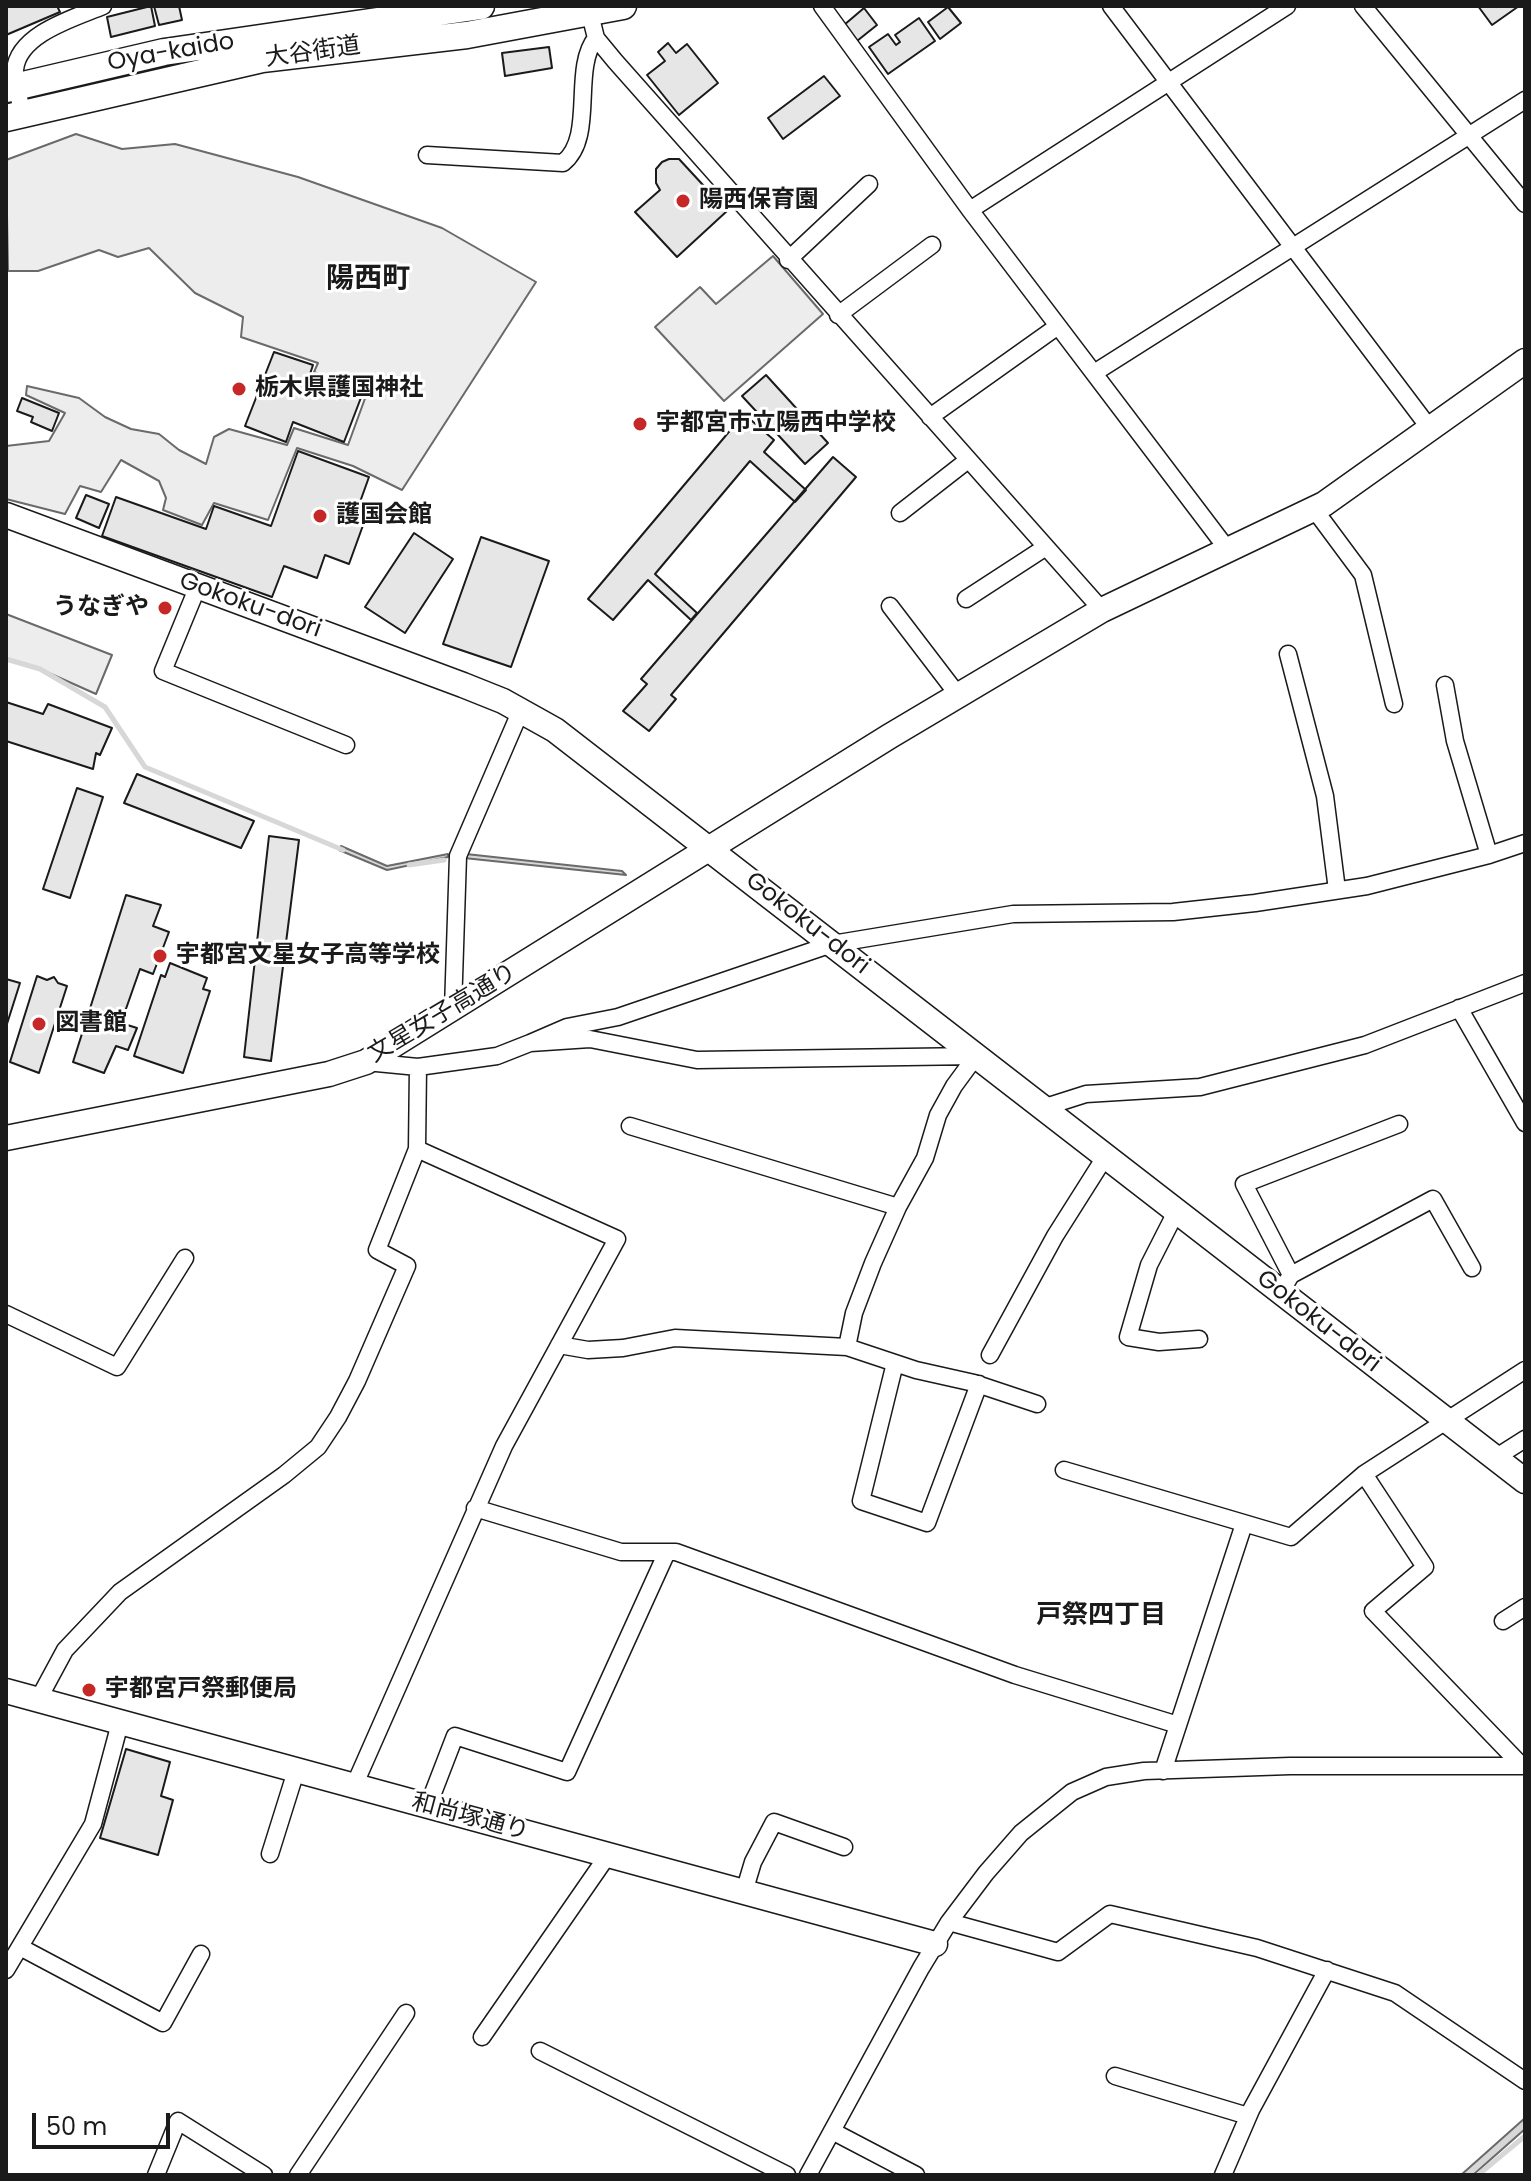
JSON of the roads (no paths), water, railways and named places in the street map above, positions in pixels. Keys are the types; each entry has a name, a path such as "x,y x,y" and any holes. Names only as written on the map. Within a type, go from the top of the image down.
{"main road":[{"name":"Oya-kaido","path":"11,87 164,52 481,6"},
{"name":"大谷街道","path":"15,116 262,59 591,19 623,6"}],"street":[{"path":"15,116 11,87 17,63 27,47 47,32 103,6"},
{"path":"822,6 970,210 1228,550"},
{"path":"1111,6 1431,430"},
{"path":"970,210 1287,6"},
{"path":"1363,6 1525,204"},
{"path":"427,155 563,163 576,148 591,19"},
{"path":"591,19 788,260 1102,610"},
{"path":"1094,373 1525,100"},
{"path":"788,260 869,184"},
{"path":"838,315 932,245"},
{"path":"930,417 1058,326"},
{"name":"文星女子高通り","path":"6,1138 329,1074 366,1062 958,695 1102,610 1314,509 1431,430 1525,361"},
{"path":"900,513 968,460"},
{"path":"1314,509 1363,575 1394,704"},
{"name":"Gokoku-dori","path":"6,515 463,685 521,710 555,730 1176,1212 1285,1284 1445,1420 1525,1481"},
{"path":"966,599 1046,547"},
{"path":"198,586 163,671 346,745"},
{"path":"890,606 958,695"},
{"path":"1288,654 1325,796 1337,890"},
{"path":"1445,685 1455,741 1489,855"},
{"path":"453,1009 458,856 521,710"},
{"path":"366,1062 418,1067 497,1056 567,1027 618,1017 832,944 1013,914 1173,912 1367,886 1525,843"},
{"path":"1042,1108 1086,1094 1200,1087 1365,1045 1525,983"},
{"path":"1459,1008 1525,1123"},
{"path":"530,1043 590,1039 697,1060 976,1056"},
{"path":"847,1347 854,1313 898,1207 925,1158 938,1115 976,1056"},
{"path":"38,1700 65,1650 120,1592 284,1475 318,1447 338,1417 407,1266 377,1250 417,1149 418,1067"},
{"path":"1399,1124 1244,1184 1285,1284 1433,1199 1472,1268"},
{"path":"630,1126 898,1207"},
{"path":"354,1786 504,1446 617,1239 417,1149"},
{"path":"990,1355 1055,1236 1105,1157"},
{"path":"1176,1212 1149,1265 1128,1337 1159,1342 1199,1339"},
{"path":"6,1314 117,1367 185,1258"},
{"path":"559,1345 588,1350 623,1348 675,1338 847,1347 895,1363 979,1384 1037,1404"},
{"path":"895,1363 861,1501 927,1523 979,1384"},
{"path":"1064,1470 1291,1537 1364,1474 1525,1370"},
{"path":"1495,1458 1525,1439"},
{"path":"1364,1474 1425,1567 1373,1611 1523,1766"},
{"path":"475,1508 621,1552 676,1552 1015,1675 1178,1725"},
{"path":"1163,1771 1244,1524"},
{"path":"428,1806 455,1736 567,1772 667,1552"},
{"path":"1503,1621 1525,1607"},
{"name":"和尚塚通り","path":"6,1691 935,1944"},
{"path":"6,1970 93,1824 120,1723"},
{"path":"808,2175 949,1922 1012,1843 1041,1815 1072,1792 1106,1777 1163,1771 1290,1766 1523,1766"},
{"path":"270,1854 296,1771"},
{"path":"744,1892 753,1862 774,1822 844,1847"},
{"path":"482,2037 608,1855"},
{"path":"949,1922 1058,1952 1110,1914 1257,1948 1395,1993 1525,2081"},
{"path":"20,1947 163,2023 201,1954"},
{"path":"1227,2173 1248,2116 1327,1970"},
{"path":"298,2175 406,2013"},
{"path":"540,2051 787,2175"},
{"path":"1115,2076 1248,2116"},
{"path":"156,2175 178,2121 264,2175"},
{"path":"832,2131 916,2175"}],"waterway":[{"path":"6,659 40,669 105,707 145,767 343,850"},
{"path":"409,865 444,860"},
{"path":"1478,2175 1525,2136"}],"place":[{"name":"陽西保育園","path":"683,201"},
{"name":"栃木県護国神社","path":"239,389"},
{"name":"宇都宮市立陽西中学校","path":"640,424"},
{"name":"護国会館","path":"320,516"},
{"name":"うなぎや","path":"165,608"},
{"name":"宇都宮文星女子高等学校","path":"160,956"},
{"name":"図書館","path":"39,1024"},
{"name":"宇都宮戸祭郵便局","path":"89,1690"}],"district":[{"name":"陽西町","path":"368,280"},
{"name":"戸祭四丁目","path":"1101,1616"}]}
